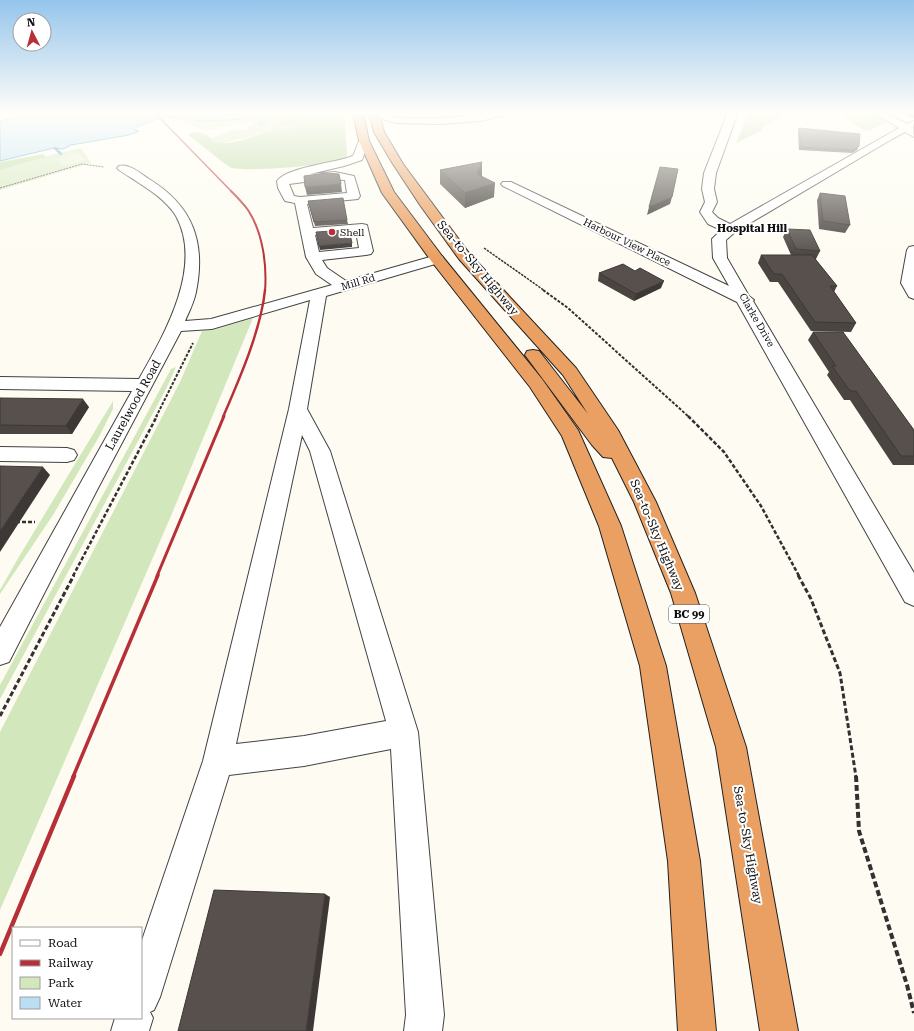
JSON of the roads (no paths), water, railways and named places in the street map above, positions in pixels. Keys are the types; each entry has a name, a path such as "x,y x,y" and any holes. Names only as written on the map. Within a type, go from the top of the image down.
{"highway":[{"name":"Sea-to-Sky Highway","path":"372,160 388,193 437,259 536,383 571,435 610,526 652,666 684,861 697,1031"},
{"path":"388,160 399,184 437,244 437,259 449,259 456,261 561,390 585,424 631,474"},
{"name":"Sea-to-Sky Highway","path":"396,160 424,202 464,256 570,372 608,430 645,502 682,593 731,747 779,1031"}],"street":[{"path":"283,181 292,175 347,164 354,160"},
{"path":"715,160 710,173 708,189 711,202 706,212 713,221 730,229"},
{"name":"Clarke Drive","path":"855,160 730,229 719,240 720,258 746,300 914,594"},
{"name":"Laurelwood Road","path":"0,653 86,490 176,327 188,293 192,262 187,227 182,216 172,203 150,185 123,168"},
{"path":"344,175 350,178 354,196 300,201 288,198 283,181 344,175"},
{"name":"Harbour View Place","path":"507,184 746,300"},
{"path":"300,201 313,257 321,272 344,286"},
{"path":"308,232 362,228 366,250 313,257"},
{"path":"914,250 908,283 914,294"},
{"name":"Mill Rd","path":"176,327 212,324 437,259"},
{"path":"142,994 218,762 298,409 319,294"},
{"path":"0,383 144,385"},
{"path":"298,409 320,451 404,732 425,1015 423,1031"},
{"path":"0,454 68,455"},
{"path":"218,762 304,751 404,732"},
{"path":"130,1031 134,1019"}],"railway":[{"path":"201,160 232,192"},
{"path":"232,192 248,210 257,229 263,249 265,290"},
{"path":"223,417 254,338 263,305 265,290"},
{"path":"157,576 224,416"},
{"path":"73,777 158,575"},
{"path":"0,954 74,776"}],"place":[{"name":"Shell","path":"332,232"}],"district":[{"name":"Hospital Hill","path":"752,228"}]}
